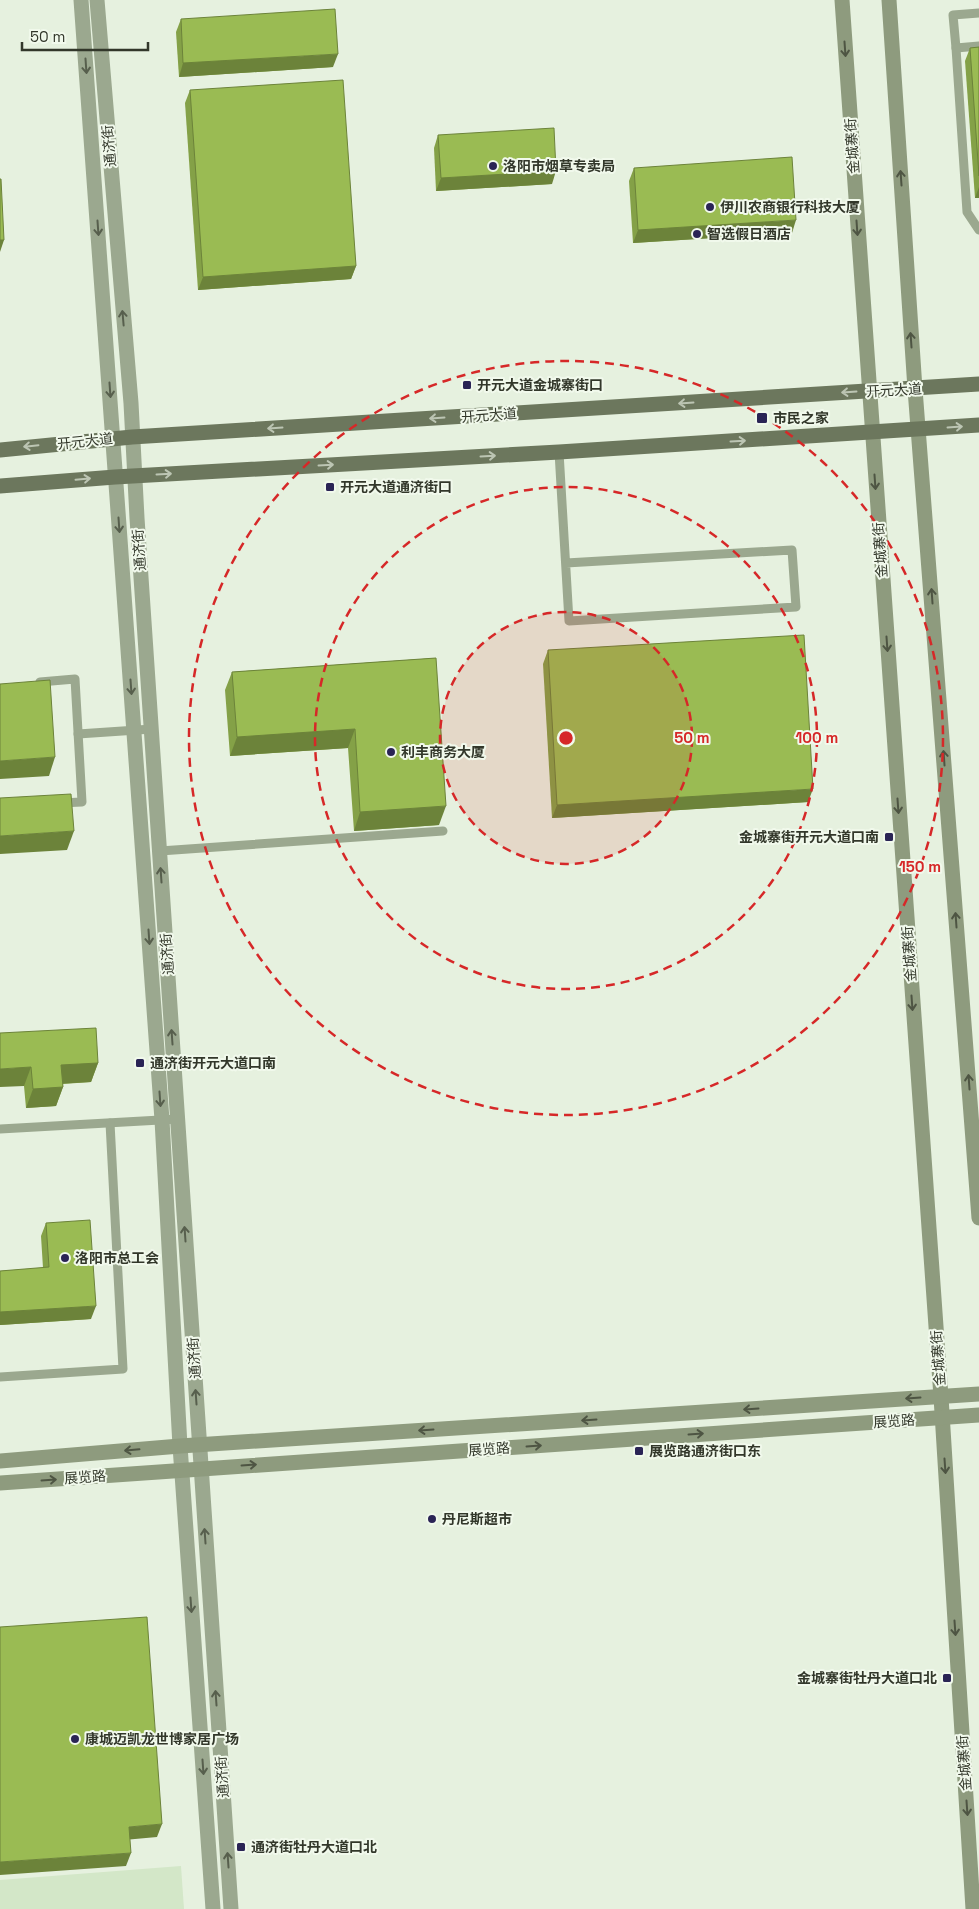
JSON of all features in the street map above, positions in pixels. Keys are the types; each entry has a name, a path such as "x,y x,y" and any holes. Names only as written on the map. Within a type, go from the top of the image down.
{"main road":[{"name":"金城寨街","path":"842,0 942,1417 973,1909"},
{"path":"889,0 915,389 979,1218"},
{"name":"开元大道","path":"0,450 113,438 979,384"},
{"path":"0,486 115,477 559,452 979,425"},
{"name":"展览路","path":"0,1461 180,1446 979,1394"},
{"name":"展览路","path":"0,1483 979,1415"}],"street":[{"name":"通济街","path":"81,0 162,1120 180,1446 213,1909"},
{"name":"通济街","path":"96,0 131,403 134,476 231,1909"}],"lane":[{"path":"979,13 953,15 967,212 979,230"},
{"path":"956,48 979,46"},
{"path":"559,452 569,621 796,607 792,550 566,564"},
{"path":"28,683 75,680 82,802 55,803"},
{"path":"78,734 152,729"},
{"path":"160,851 444,832"},
{"path":"0,1129 178,1119"},
{"path":"0,1377 124,1369 110,1123"}],"shaded area":[{"path":"181,1866 184,1909 0,1909 0,1880"}],"building":[{"path":"335,9 338,54 183,63 181,19"},
{"path":"979,47 979,176 970,48"},
{"path":"343,80 356,266 203,277 190,90"},
{"name":"洛阳市烟草专卖局","path":"554,128 556,171 441,178 438,135"},
{"name":"伊川农商银行科技大厦","path":"792,157 796,220 638,230 634,168"},
{"path":"1,179 4,240 0,240"},
{"path":"804,635 813,789 557,805 548,650"},
{"name":"利丰商务大厦","path":"436,658 446,806 360,812 355,729 237,737 232,672"},
{"path":"50,680 55,757 0,761 0,684"},
{"path":"71,794 74,831 0,836 0,798"},
{"path":"96,1028 98,1063 61,1065 63,1087 33,1089 31,1067 0,1069 0,1033"},
{"name":"洛阳市总工会","path":"90,1220 96,1306 0,1312 0,1271 49,1267 46,1223"},
{"name":"康城迈凯龙世博家居广场","path":"147,1617 162,1824 129,1827 131,1853 0,1862 0,1627"}],"place":[{"name":"洛阳市烟草专卖局","path":"493,166"},
{"name":"伊川农商银行科技大厦","path":"710,207"},
{"name":"智选假日酒店","path":"697,234"},
{"name":"开元大道金城寨街口","path":"467,385"},
{"name":"市民之家","path":"762,418"},
{"name":"开元大道通济街口","path":"330,487"},
{"name":"利丰商务大厦","path":"391,752"},
{"name":"金城寨街开元大道口南","path":"889,837"},
{"name":"通济街开元大道口南","path":"140,1063"},
{"name":"洛阳市总工会","path":"65,1258"},
{"name":"展览路通济街口东","path":"639,1451"},
{"name":"丹尼斯超市","path":"432,1519"},
{"name":"金城寨街牡丹大道口北","path":"947,1678"},
{"name":"康城迈凯龙世博家居广场","path":"75,1739"},
{"name":"通济街牡丹大道口北","path":"241,1847"}]}
